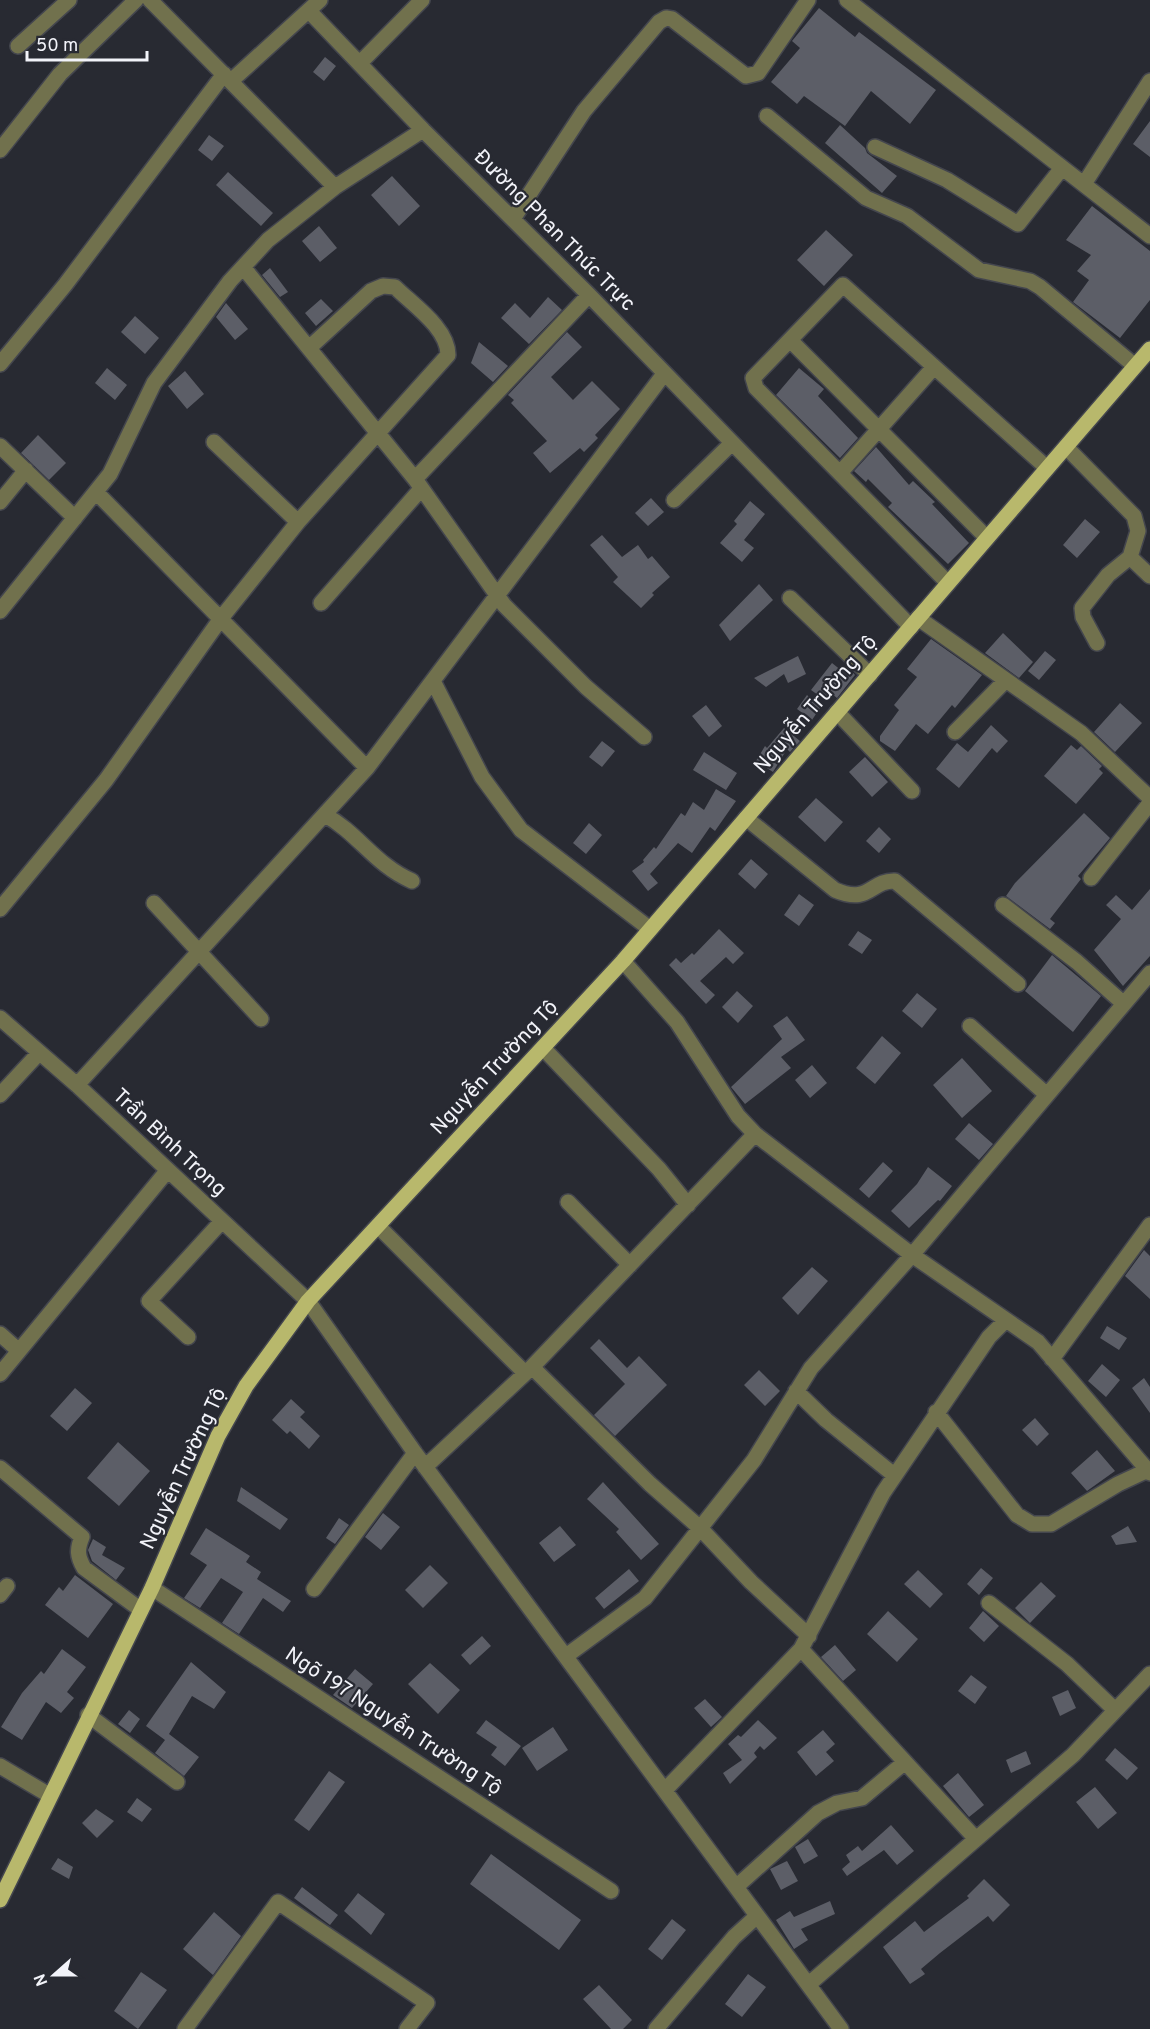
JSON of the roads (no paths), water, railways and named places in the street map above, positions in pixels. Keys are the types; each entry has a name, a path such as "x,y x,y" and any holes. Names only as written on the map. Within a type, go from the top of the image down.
{"main road":[{"name":"Nguyễn Trường Tộ","path":"0,1900 49,1795 152,1588 218,1436 246,1386 308,1301 623,961 1150,349"}],"street":[{"path":"18,46 69,0"},
{"path":"0,150 60,74 136,0"},
{"path":"150,0 335,187"},
{"path":"0,364 228,77 320,0"},
{"path":"360,63 422,0"},
{"path":"513,219 584,111 659,22 666,18 672,19 746,76 753,76 758,74 808,0"},
{"path":"846,0 1150,236"},
{"name":"Đường Phan Thúc Trực","path":"309,11 423,130 589,295 732,443 915,623 1006,680 1081,733 1150,798"},
{"path":"1084,184 1150,81"},
{"path":"767,116 866,198 907,216 979,270 1030,281 1040,287 1135,366"},
{"path":"0,611 111,474 154,383 243,267 268,240 335,187 423,130"},
{"path":"875,147 947,180 1018,224 1062,168"},
{"path":"243,267 418,484 496,596 586,687 644,737"},
{"path":"948,584 753,385 753,378 843,285 1047,468"},
{"path":"0,909 106,780 222,617 298,522 448,355 448,344 440,332 395,287 383,286 371,291 309,348"},
{"path":"321,603 418,484 589,295"},
{"path":"790,340 987,538"},
{"path":"840,474 933,367"},
{"path":"77,1085 367,768 664,374"},
{"path":"214,442 298,522"},
{"path":"674,500 732,443"},
{"path":"0,446 75,518"},
{"path":"1066,447 1130,511 1138,526"},
{"path":"0,502 26,470"},
{"path":"96,492 222,617 367,768"},
{"path":"1098,643 1083,616 1082,608 1108,575 1130,557 1138,526 1150,515"},
{"path":"1130,557 1150,576"},
{"path":"790,598 870,675"},
{"path":"955,732 1006,680"},
{"path":"433,681 482,777 522,830 650,929"},
{"path":"837,712 912,791"},
{"path":"1091,878 1150,803"},
{"path":"325,815 337,822 384,866 412,881"},
{"path":"746,819 835,890 844,894 868,894 884,882 895,881 1018,984"},
{"path":"154,903 261,1019"},
{"path":"1003,905 1077,962 1124,1004"},
{"path":"623,961 677,1022 738,1116 755,1134 912,1255 1038,1342 1149,1471 1106,1490 1060,1521 1051,1524 1032,1524 1017,1515 936,1412"},
{"path":"566,1656 645,1598 754,1460 811,1368 912,1255 1150,973"},
{"name":"Trần Bình Trọng","path":"0,1018 77,1085 308,1301 425,1467 841,2029"},
{"path":"970,1026 1047,1095"},
{"path":"543,1048 659,1169 688,1205"},
{"path":"0,1095 39,1053"},
{"path":"425,1467 528,1370 755,1134"},
{"path":"0,1374 168,1170"},
{"path":"568,1202 630,1265"},
{"path":"188,1337 149,1301 222,1221"},
{"path":"1052,1359 1150,1225"},
{"path":"378,1226 528,1370 700,1528 752,1582 905,1762 976,1839"},
{"path":"665,1790 805,1642 894,1475 989,1337 1006,1320"},
{"path":"0,1334 19,1351"},
{"path":"796,1391 826,1420 894,1475"},
{"path":"314,1589 415,1453"},
{"path":"0,1468 82,1537 78,1548 78,1558 84,1568 141,1610"},
{"name":"Ngõ 197 Nguyễn Trường Tộ","path":"152,1588 611,1891"},
{"path":"989,1603 1067,1664 1115,1710"},
{"path":"809,1984 1073,1755 1150,1674"},
{"path":"88,1715 177,1782"},
{"path":"736,1887 818,1813 837,1803 862,1798 905,1762"},
{"path":"0,1766 49,1795"},
{"path":"185,2029 278,1902 427,2003 407,2029"},
{"path":"656,2029 734,1937 757,1916"}]}
